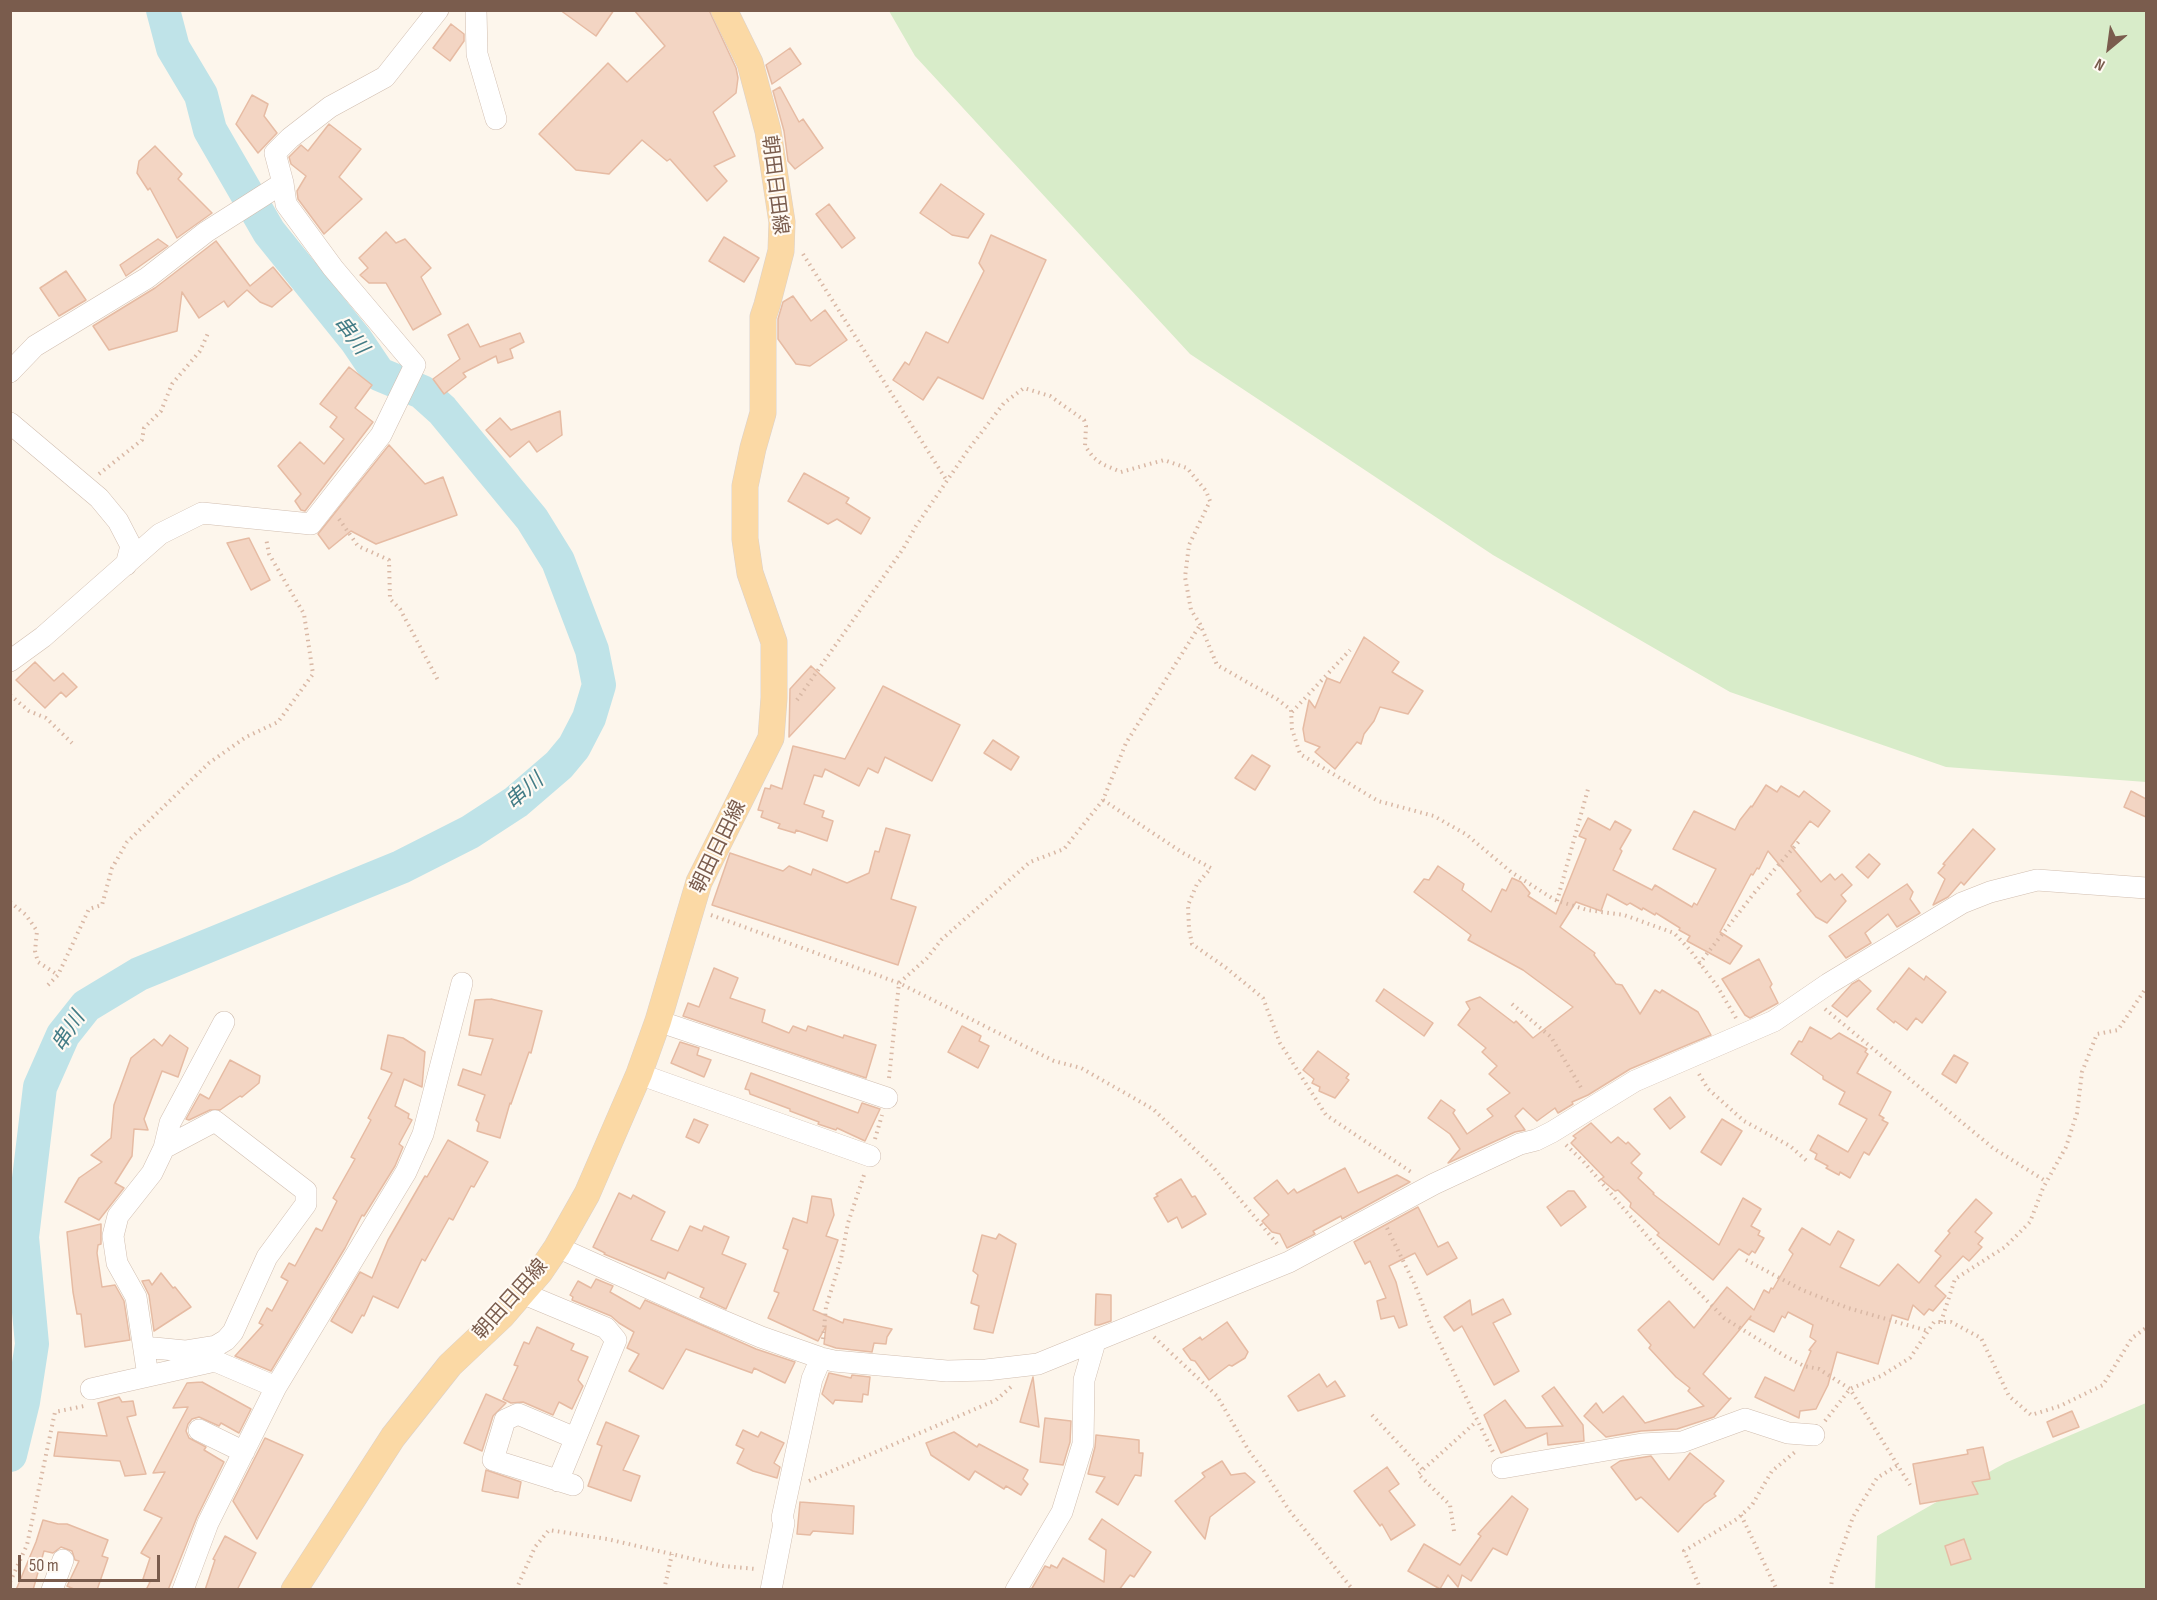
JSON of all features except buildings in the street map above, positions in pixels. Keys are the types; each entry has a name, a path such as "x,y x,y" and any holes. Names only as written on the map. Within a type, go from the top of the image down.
{"main road":[{"name":"朝田日田線","path":"294,1590 393,1437 450,1365 522,1293 557,1247 587,1194 639,1074 658,1021 703,873 771,738 774,642 750,573 745,539 745,486 763,413 762,317 768,305 781,251 782,222 768,131 750,63 724,10"}],"street":[{"path":"10,661 43,637 160,534 202,513 311,524 381,435 415,365 333,268 286,204 275,153 290,138 330,107 385,77 438,10"},
{"path":"476,10 477,54 496,119"},
{"path":"10,372 35,346 147,278 206,231 283,183"},
{"path":"10,423 85,485 118,521 131,546 126,565"},
{"path":"557,1247 704,1313 820,1358 947,1371 986,1370 1038,1364 1289,1262 1434,1184 1520,1144 1536,1140 1635,1081 1774,1021 1917,929 1962,903 1990,892 2037,880 2146,888"},
{"path":"183,1590 208,1523 276,1387 411,1163 423,1134 462,983"},
{"path":"658,1021 887,1098"},
{"path":"148,1376 136,1297 117,1263 113,1236 118,1216 152,1173 164,1148 170,1123 224,1022"},
{"path":"639,1074 870,1156"},
{"path":"144,1347 185,1351 216,1346 226,1340 233,1332 267,1257 306,1204 306,1191 215,1120 164,1148"},
{"path":"522,1293 606,1328 616,1340 575,1438 565,1483 493,1460 505,1420 518,1414 575,1438"},
{"path":"1016,1590 1062,1512 1083,1444 1084,1380 1095,1342"},
{"path":"773,1581 784,1523 782,1518 813,1379 820,1358"},
{"path":"91,1389 216,1361 276,1387"},
{"path":"1502,1468 1642,1444 1682,1442 1744,1419 1788,1433 1814,1435"},
{"path":"199,1430 244,1452"},
{"path":"52,1590 63,1560"}],"path":[{"path":"801,252 947,481"},
{"path":"85,485 142,440 144,428 161,411 172,384 200,351 209,331"},
{"path":"796,702 903,549 947,481 1004,403 1024,388 1050,396 1083,420 1086,426 1085,446 1093,458 1102,464 1121,472 1164,460 1187,468 1206,491 1210,501 1189,544 1185,577 1191,610 1200,624 1217,665 1292,710 1292,729 1300,754 1378,801 1434,816 1467,835 1511,872 1557,901 1587,910 1624,915 1674,933 1690,950 1717,987 1741,1025 1744,1034"},
{"path":"328,502 358,546 389,560 390,599 400,609 439,682"},
{"path":"48,985 58,975 89,909 102,904 112,868 127,842 209,763 246,737 279,722 313,674 304,614 269,554 262,520"},
{"path":"899,983 927,958 942,939 1030,862 1064,849 1103,800 1126,743 1200,624"},
{"path":"1292,712 1350,650"},
{"path":"10,695 29,711 46,718 72,743"},
{"path":"1557,901 1588,789"},
{"path":"1103,800 1183,853 1211,867 1197,884 1188,905 1192,944 1263,998 1280,1043 1326,1115 1411,1173 1434,1184"},
{"path":"1700,964 1755,892 1801,839"},
{"path":"10,902 26,915 37,931 35,951 38,962 58,975"},
{"path":"691,908 899,983 1054,1061 1081,1068 1153,1110 1213,1167 1276,1241 1289,1262"},
{"path":"1941,1322 1955,1279 2005,1247 2030,1222 2047,1182 2066,1148 2077,1113 2082,1072 2097,1034 2118,1030 2146,988"},
{"path":"1810,997 1993,1148 2047,1182"},
{"path":"1512,1004 1551,1037 1593,1107"},
{"path":"1689,1058 1708,1089 1744,1121 1790,1146 1809,1163"},
{"path":"1552,1132 1583,1161 1672,1265 1724,1318 1785,1356 1804,1366 1819,1369 1850,1389 1911,1485"},
{"path":"1378,1214 1415,1285 1430,1324 1502,1468"},
{"path":"1746,1260 1802,1290 1848,1308 1928,1331"},
{"path":"1701,1590 1684,1551 1742,1515 1752,1505 1772,1471 1814,1435 1850,1389 1881,1376 1910,1358 1934,1322 1951,1322 1981,1338 2009,1396 2031,1414 2060,1406 2103,1385 2132,1338 2146,1328"},
{"path":"1141,1323 1144,1329 1160,1341 1217,1396 1249,1451 1289,1510 1353,1590"},
{"path":"790,1484 806,1483 996,1400 1016,1383 1022,1366"},
{"path":"10,1582 27,1545 55,1412 85,1405 91,1389"},
{"path":"1372,1415 1423,1470"},
{"path":"1454,1531 1450,1505 1418,1474 1477,1420"},
{"path":"1831,1590 1832,1577 1853,1517 1877,1478 1898,1465"},
{"path":"1742,1515 1777,1590"},
{"path":"516,1590 534,1546 549,1530 607,1539 723,1566 773,1581"},
{"path":"664,1590 672,1554"}],"green space":[{"path":"889,11 2146,11 2146,782 1946,767 1730,692 1493,555 1190,354 915,56"},
{"path":"2146,1403 2146,1589 1875,1590 1877,1536 2005,1463"}],"waterway":[{"name":"串川","path":"10,1455 23,1402 32,1344 22,1237 40,1087 63,1035 86,1006 139,974 401,867 470,832 516,802 559,765 574,747 589,718 599,685 592,650 558,561 532,519 442,410 422,392 379,374 356,340 269,232 210,130 201,95 173,48 163,10"}]}
